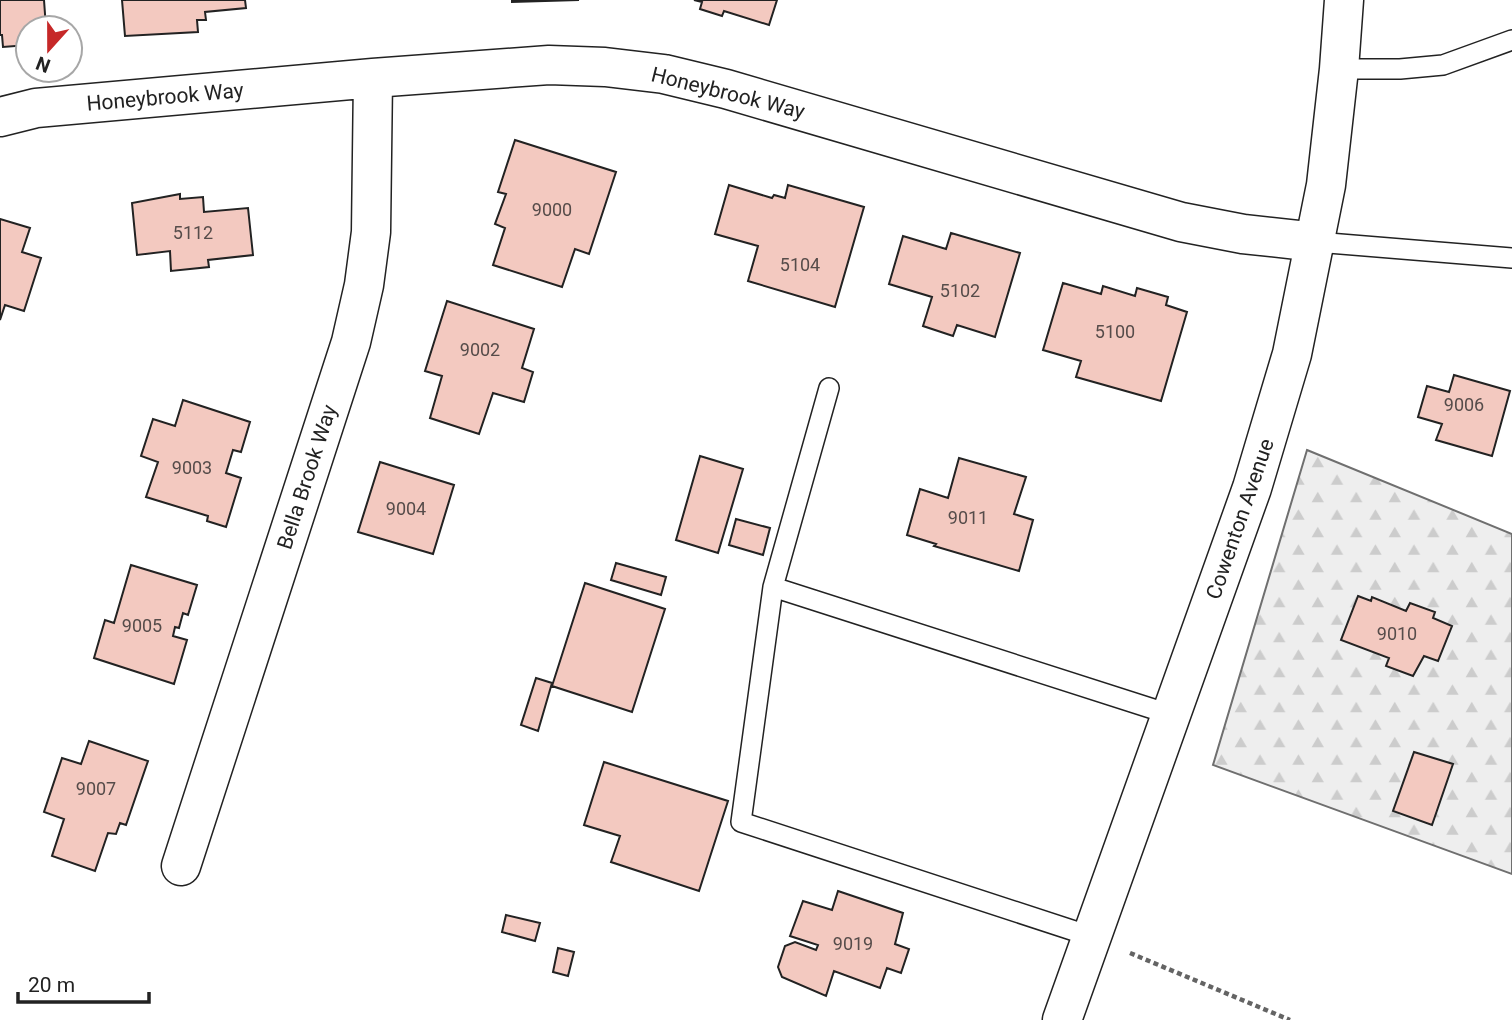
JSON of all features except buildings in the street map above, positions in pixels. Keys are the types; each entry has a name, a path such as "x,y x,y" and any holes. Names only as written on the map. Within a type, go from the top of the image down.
{"street":[{"name":"Cowenton Avenue","path":"1062,1020 1252,488 1292,354 1326,185 1344,0"},
{"name":"Honeybrook Way","path":"0,117 36,108 373,78 549,65 605,67 664,74 726,89 1181,222 1243,234 1316,242"},
{"name":"Bella Brook Way","path":"181,866 351,342 364,285 371,232 373,78"}],"lane":[{"path":"1339,69 1400,69 1443,65 1512,40"},
{"path":"1316,242 1512,258"},
{"path":"829,388 773,587 741,822 1093,937"},
{"path":"773,587 1172,715"}],"path":[{"path":"1093,937 1290,1020"}],"green space":[{"path":"1307,450 1512,534 1512,874 1213,765"}]}
